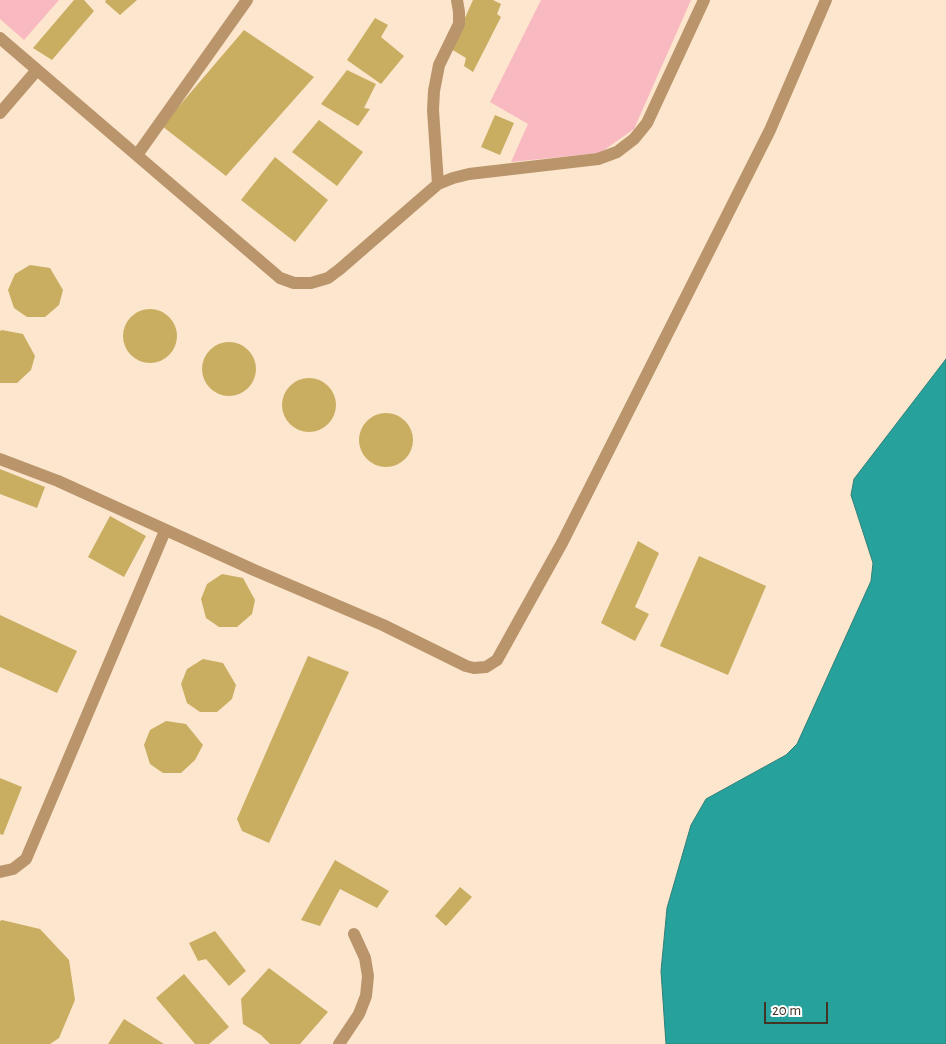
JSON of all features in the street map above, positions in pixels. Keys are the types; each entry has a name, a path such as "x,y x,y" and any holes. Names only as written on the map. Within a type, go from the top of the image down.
{"street":[{"path":"137,155 247,0"},
{"path":"438,184 433,110 434,91 439,65 458,24 457,0"},
{"path":"0,38 280,278 294,283 310,283 328,278 438,184 469,174 598,159 617,152 634,139 647,123 704,0"},
{"path":"0,459 58,481 383,625 466,666 474,668 486,667 497,660 562,543 770,130 826,0"},
{"path":"0,113 37,70"},
{"path":"0,872 13,869 26,859 165,530"},
{"path":"339,1044 360,1014 366,996 368,976 365,958 354,934"}],"shaded area":[{"path":"0,0 59,0 24,40 0,19"},
{"path":"541,0 691,0 634,129 600,153 511,162 528,124 490,102"}],"water":[{"path":"946,359 946,1044 666,1044 661,971 667,908 691,825 706,799 786,755 797,744 871,581 873,563 851,495 854,479"}],"building":[{"path":"74,0 84,0 94,11 52,60 33,48"},
{"path":"106,0 137,0 120,15 105,2"},
{"path":"473,0 493,0 501,4 497,14 501,17 473,72 464,66 466,58 451,49"},
{"path":"375,18 388,25 381,37 404,56 381,84 347,60"},
{"path":"244,30 314,77 226,176 162,126"},
{"path":"347,70 376,84 364,108 370,109 358,126 321,104"},
{"path":"495,115 514,123 500,155 481,147"},
{"path":"319,120 363,152 337,186 292,152"},
{"path":"275,157 328,200 295,242 241,200"},
{"path":"30,265 50,268 63,290 59,305 45,317 27,317 14,308 8,290 15,274"},
{"path":"150,309 160,311 169,317 175,326 177,336 175,346 169,355 160,361 150,363 140,361 131,355 125,346 123,336 125,326 131,317 140,311"},
{"path":"0,331 23,334 35,356 31,370 17,383 0,383"},
{"path":"229,342 239,344 248,350 254,359 256,369 254,379 248,388 239,394 229,396 219,394 210,388 204,379 202,369 204,359 210,350 219,344"},
{"path":"309,378 319,380 328,386 334,395 336,405 334,415 328,424 319,430 309,432 299,430 290,424 284,415 282,405 284,395 290,386 299,380"},
{"path":"386,413 396,415 405,421 411,430 413,440 411,450 405,459 396,465 386,467 376,465 367,459 361,450 359,440 361,430 367,421 376,415"},
{"path":"0,469 45,487 37,508 0,494"},
{"path":"110,516 146,536 124,577 88,557"},
{"path":"638,541 659,553 635,607 649,614 635,641 601,623"},
{"path":"699,556 766,586 728,675 660,646"},
{"path":"222,574 243,578 255,600 252,614 237,627 219,627 206,618 201,599 207,584"},
{"path":"0,615 77,651 57,693 0,667"},
{"path":"308,656 349,672 269,843 242,831 237,819"},
{"path":"203,659 223,663 236,685 232,699 217,712 200,712 187,703 181,684 187,669"},
{"path":"166,721 186,724 203,745 195,760 181,773 163,773 150,764 144,745 150,730"},
{"path":"0,778 22,787 3,835 0,834"},
{"path":"335,860 389,891 377,908 340,889 320,926 301,920"},
{"path":"460,887 472,897 446,926 435,916"},
{"path":"0,921 40,929 69,960 75,1000 59,1038 50,1044 0,1044"},
{"path":"215,931 246,971 229,986 206,959 198,961 189,943"},
{"path":"269,968 328,1012 300,1044 270,1044 261,1035 243,1024 241,999"},
{"path":"184,974 229,1027 209,1044 195,1044 156,998"},
{"path":"124,1019 164,1044 108,1044"}]}
